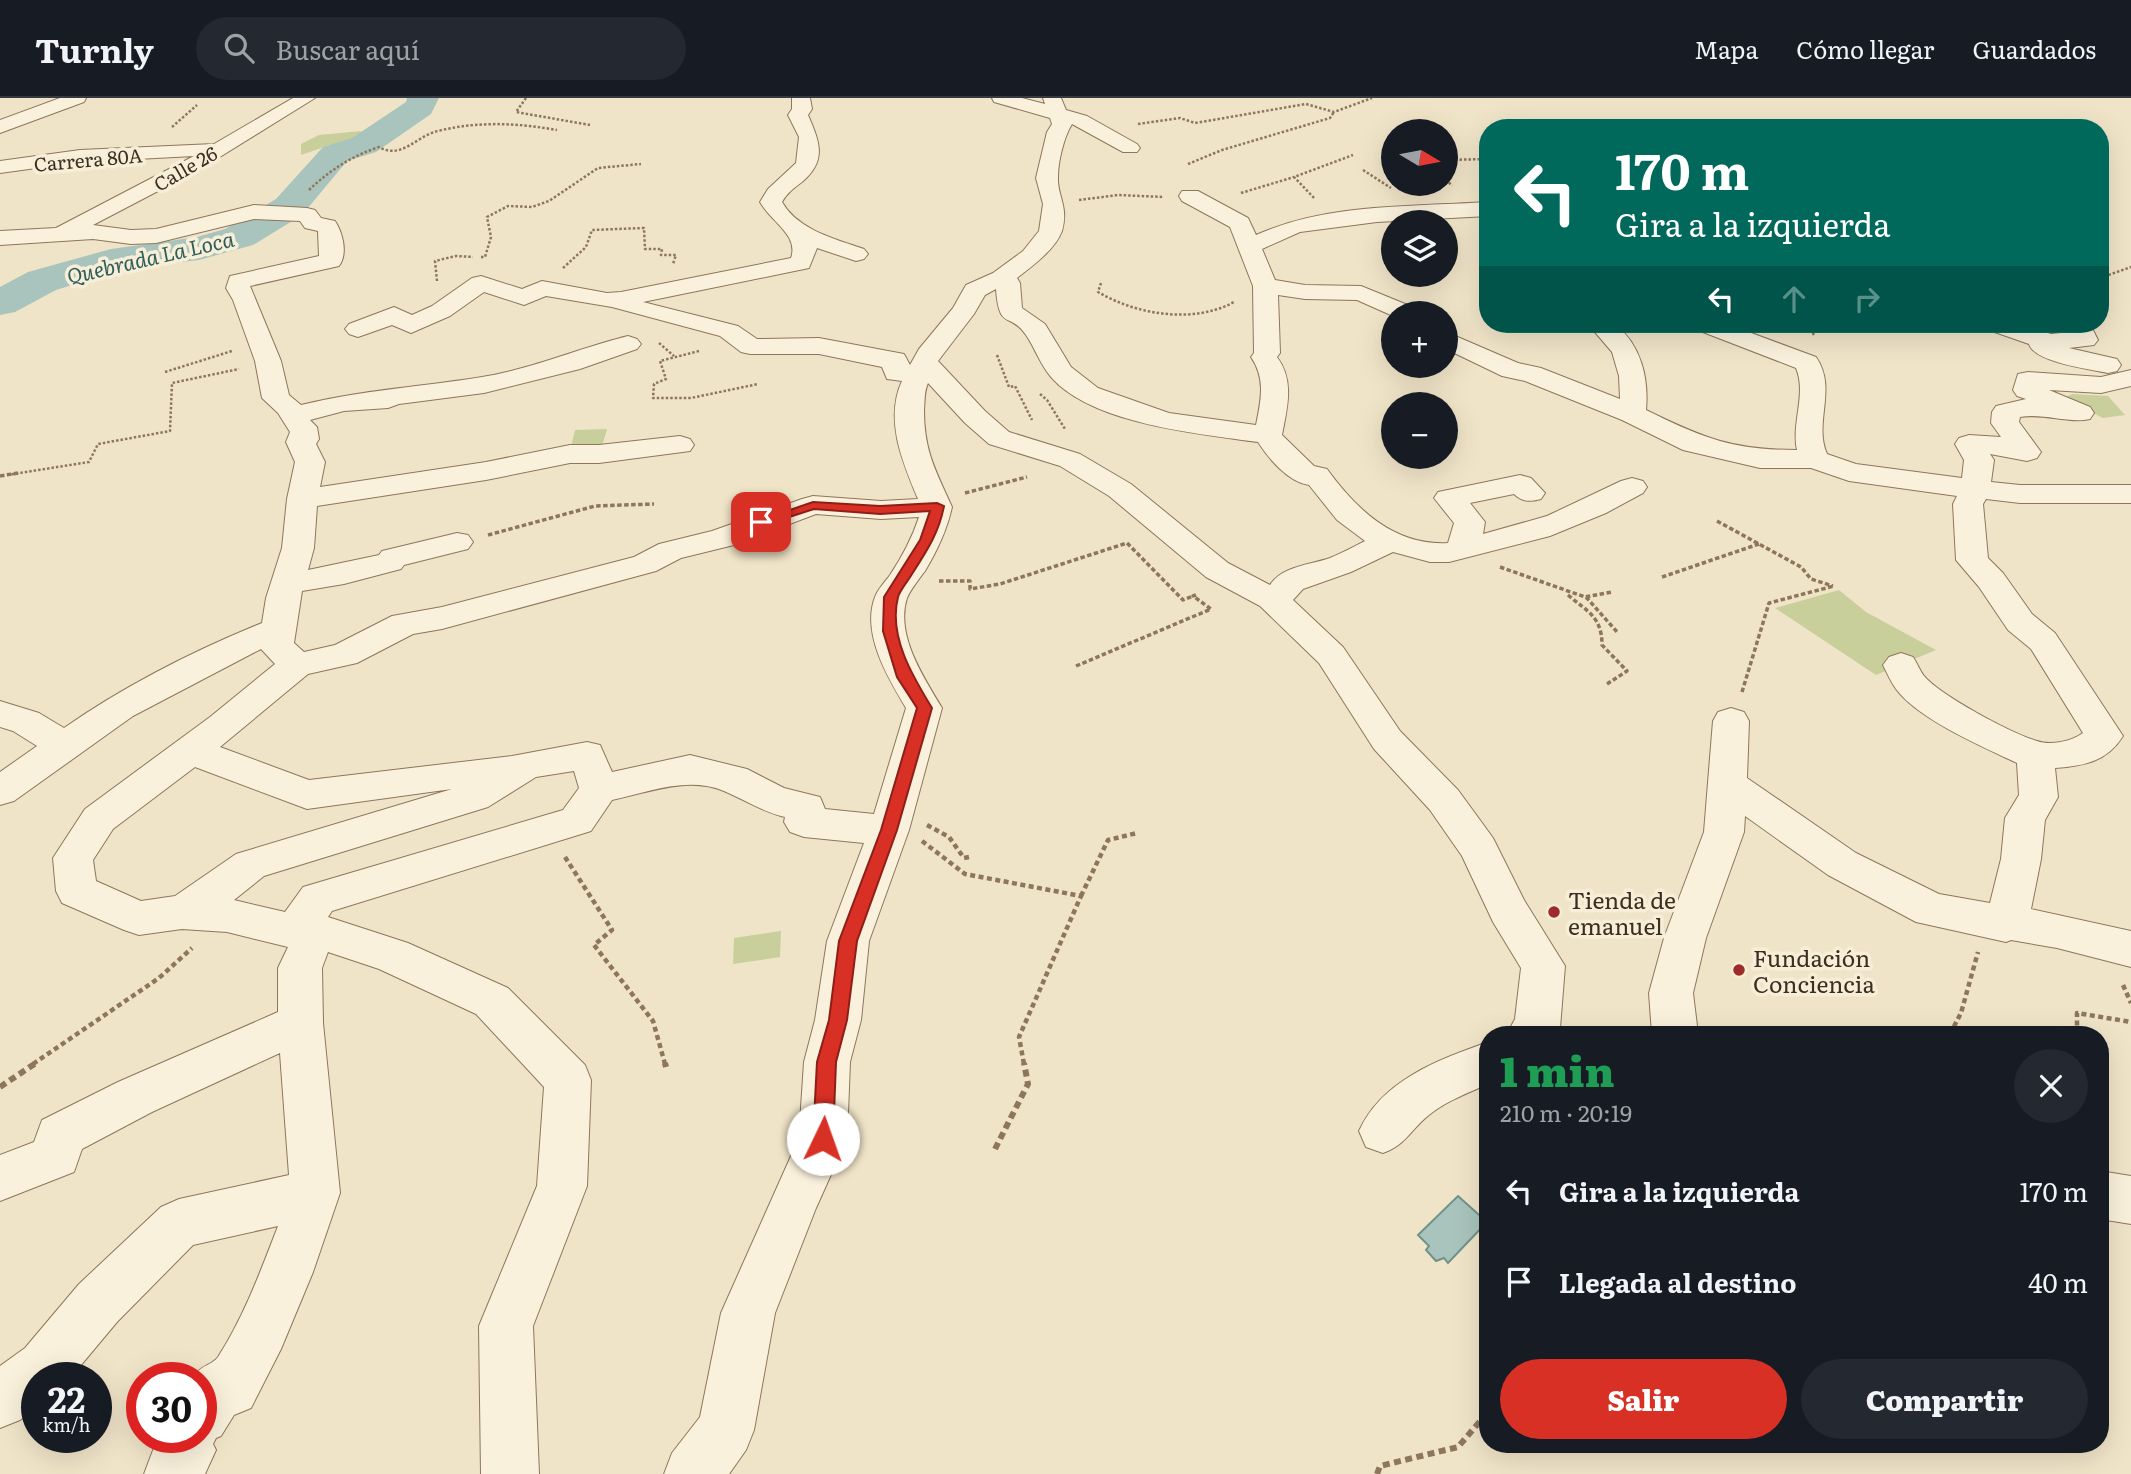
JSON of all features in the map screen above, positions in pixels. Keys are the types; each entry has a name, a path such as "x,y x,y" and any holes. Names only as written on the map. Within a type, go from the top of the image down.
{"street":[{"path":"0,127 77,98"},
{"name":"Calle 26","path":"61,233 195,164 306,98"},
{"path":"801,98 802,108 798,115 810,138 809,157 799,176 774,194 771,202 774,209 794,226 824,243 856,254"},
{"path":"1001,98 1056,106 1130,148"},
{"path":"693,1474 726,1430 748,1313 793,1203 823,1139 827,1062 838,1020 848,941 900,832 924,708 904,677 890,631 891,597 934,525 936,504 914,455 910,437 911,391 922,368 965,309 975,289 1001,278 1031,256 1046,239 1052,225 1054,204 1047,178 1057,132 1062,124 1056,106"},
{"name":"Carrera 80A","path":"10,166 80,156 127,156 217,149"},
{"path":"0,186 10,166"},
{"path":"1181,197 1240,223 1248,247 1259,267 1265,286 1267,354 1264,357 1272,368 1276,390 1268,435 1277,449 1307,475 1318,475 1341,509 1374,536 1387,543 1429,552 1455,552 1464,546 1525,536 1573,519 1632,486"},
{"path":"1248,247 1295,226 1341,222 1377,215 1479,209"},
{"path":"0,238 61,233 156,236 254,212 297,214 313,223 327,226 331,235 331,261 239,281 237,288 245,297 265,351 276,398 290,409 298,426 303,427 305,439 300,442 310,462 302,499 298,548 289,583 287,647 190,750 99,819 73,858 77,891 139,918 182,912 227,915 305,931 393,956 492,1001 568,1080 562,1186 506,1326 510,1474"},
{"path":"607,300 801,263 807,251 806,241 794,226"},
{"path":"1001,278 1008,284 1010,311 1037,329 1044,346 1061,372 1088,394 1164,421 1268,435"},
{"path":"358,328 394,315 411,325 441,311 481,283 524,298 542,288 607,300 733,332 750,346 819,346 871,358 895,360 896,373 922,368"},
{"path":"1265,286 1305,292 1361,293 1381,302"},
{"path":"1614,333 1623,346 1633,376 1635,393 1632,414"},
{"path":"1728,333 1807,363 1814,382 1809,433 1810,451 1815,459"},
{"path":"2055,333 2041,345 2055,353 2089,362 2131,367"},
{"path":"293,416 345,403 388,400 386,397 484,385 571,363 628,344"},
{"path":"1458,346 1511,370 1532,374 1632,414 1693,444 1715,450 1760,459 1815,459 1849,472 1884,478 2020,494 2131,494"},
{"path":"922,368 999,438 1077,465 1120,490 1217,570 1272,599 1331,654 1387,740 1444,800 1479,849 1508,910 1543,966 1537,1026"},
{"path":"1901,665 1910,683 1939,705 1979,730 2035,756 2082,752 2117,733 2043,641 2020,622 1991,580 1972,560 1968,504 1975,489 1979,460 1969,444 2003,446 2026,452 2006,423 2006,412 2024,406 2059,407 2080,413 2027,390 2028,380 2101,385 2131,378"},
{"path":"302,499 486,471 570,454 599,454 680,445"},
{"path":"1464,546 1470,522 1449,498 1520,484 1530,493"},
{"path":"0,791 120,707 233,648 287,647 345,655 404,624 442,618 645,564 670,551 723,538 813,505 880,510 936,504"},
{"path":"289,583 358,570 457,542"},
{"path":"1272,599 1286,590 1287,584 1311,573 1340,565 1387,543"},
{"path":"0,714 19,717 64,747"},
{"path":"1674,1026 1671,993 1685,938 1724,832 1731,720"},
{"path":"190,750 307,795 587,755 599,789"},
{"path":"1996,923 2021,859 2025,818 2039,796 2035,756"},
{"path":"182,912 250,865 474,797 526,765"},
{"path":"217,1390 219,1387 231,1388 262,1330 287,1272 315,1193 300,1023 300,968 305,931 318,899 577,821 599,789 690,769 733,779 775,800 806,807 804,822 900,832"},
{"path":"1727,784 1842,864 1931,910 1996,923 2057,931 2131,949"},
{"path":"0,1178 57,1156 59,1136 80,1125 146,1092 300,1023"},
{"path":"1383,1131 1412,1100 1444,1081 1479,1066"},
{"path":"0,1400 44,1367 98,1304 180,1224 315,1193"},
{"path":"2109,1196 2131,1200"},
{"path":"173,1474 185,1453"}],"path":[{"path":"526,98 516,112 590,125"},
{"path":"1188,164 1222,150 1330,118 1334,113 1372,98"},
{"path":"1180,118 1195,123 1306,104 1334,113"},
{"path":"1246,108 1254,114"},
{"path":"297,214 329,170 363,151 379,147 388,152 396,152 435,131 479,124 521,124 557,130"},
{"path":"1240,223 1227,197 1294,177 1353,155"},
{"path":"1458,160 1479,159"},
{"path":"437,282 435,261 456,256 485,257 492,229 487,217 508,206 532,207 549,201 598,168 616,170 626,165 641,163"},
{"path":"1294,177 1341,222"},
{"path":"1054,204 1118,195 1181,197"},
{"path":"542,288 573,257 584,253 591,241 592,230 607,226 622,230 644,228 645,249 662,249 662,255 676,255 672,269 699,267 705,282"},
{"path":"2109,275 2131,267"},
{"path":"1101,283 1098,292 1117,303 1133,308 1198,315"},
{"path":"733,332 711,348 660,361 666,379 654,384 653,398 660,400 694,396 758,384"},
{"path":"164,372 214,359 265,351"},
{"path":"0,476 89,462 98,444 170,431 172,383 265,351"},
{"path":"997,355 1009,387 1015,386 1042,445 1072,457 1077,465 1088,461 1037,390"},
{"path":"936,504 1032,475"},
{"path":"457,542 596,506 654,504"},
{"path":"1717,521 1801,567 1811,579 1834,586 1769,603 1754,646 1745,684 1731,720"},
{"path":"902,582 970,581 970,589 1000,584 1127,543 1183,600 1236,580"},
{"path":"1662,578 1759,544"},
{"path":"1464,546 1510,572 1565,592 1585,597 1612,592"},
{"path":"1565,592 1596,618 1602,628 1602,645 1627,671 1607,684"},
{"path":"1076,666 1211,609 1193,596"},
{"path":"1585,597 1618,633"},
{"path":"900,832 927,825 949,837 964,858 969,857"},
{"path":"547,830 612,930 594,945 653,1021 666,1067"},
{"path":"900,832 965,874 1081,896"},
{"path":"995,1149 1028,1084 1019,1037 1081,896 1108,840 1137,833"},
{"path":"0,1087 159,978 227,915"},
{"path":"1955,1026 1996,923"},
{"path":"2077,1026 2077,1013 2131,1022"},
{"path":"1377,1474 1380,1466 1458,1447 1479,1422"}],"green space":[{"path":"361,131 358,145 338,152 330,145 301,155 301,144 319,135"},
{"path":"2072,394 2108,396 2125,415 2103,418 2063,398"},
{"path":"607,429 601,450 570,451 575,430"},
{"path":"1839,590 1866,612 1936,650 1876,675 1775,608"},
{"path":"781,931 780,957 733,964 734,938"}],"water":[{"path":"1458,1196 1479,1215 1479,1230 1448,1263 1444,1258 1436,1261 1426,1250 1429,1246 1418,1235"}],"waterway":[{"name":"Quebrada La Loca","path":"0,303 42,281 125,257 199,248 239,237 289,207 335,154 364,145 420,107 423,98"}],"place":[{"name":"Tienda de emanuel","path":"1554,912"},
{"name":"Fundación Conciencia","path":"1739,970"}],"route":[{"path":"761,522 813,505 880,510 937,506 934,525 927,540 891,597 890,631 904,677 924,708 889,830 848,941 838,1020 827,1062 823,1139"}]}
